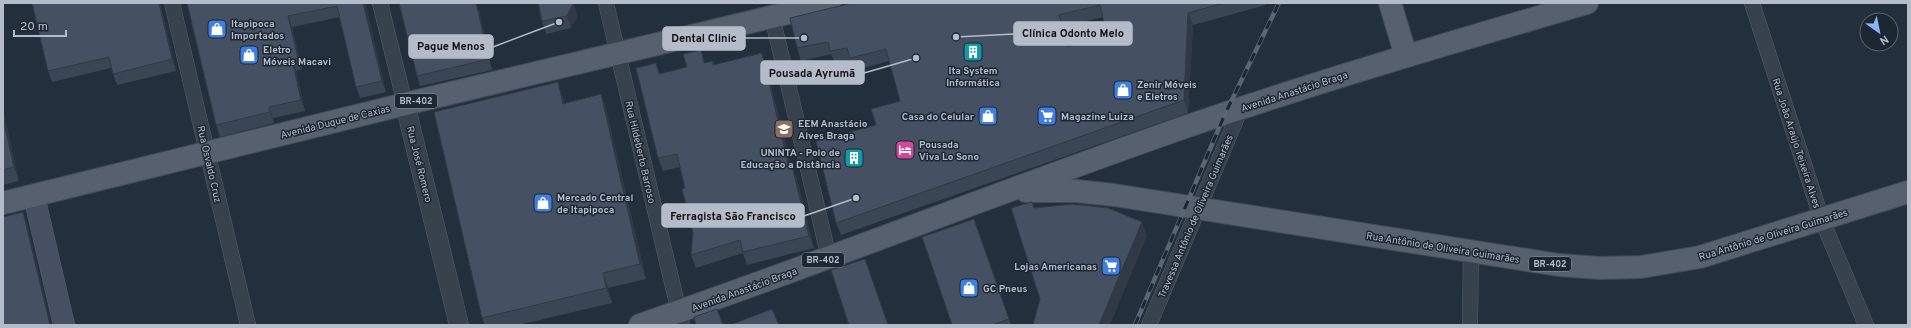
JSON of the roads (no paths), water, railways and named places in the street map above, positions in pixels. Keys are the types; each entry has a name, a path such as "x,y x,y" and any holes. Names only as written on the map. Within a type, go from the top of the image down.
{"main road":[{"name":"Avenida Duque de Caxias","path":"3,203 617,52 830,3"},
{"path":"1390,3 1406,56"},
{"name":"Avenida Anastácio Braga","path":"640,325 680,318 829,258 1241,108 1406,56 1587,3"},
{"name":"Avenida Anastácio Braga","path":"1005,193 1041,190 1076,191 1192,207"},
{"name":"Rua Antônio de Oliveira Guimarães","path":"1192,207 1559,265 1600,268 1641,267 1700,257 1908,192"},
{"path":"34,196 64,325"}],"street":[{"name":"Rua Osvaldo Cruz","path":"172,3 248,325"},
{"name":"Rua José Romero","path":"380,3 459,325"},
{"name":"Rua Hildeberto Barroso","path":"606,3 680,318"},
{"name":"Rua João Araújo Teixeira Alves","path":"1752,3 1822,220 1866,325"},
{"path":"772,16 829,258"},
{"name":"Travessa Antônio de Oliveira Guimarães","path":"1150,325 1192,207 1241,108"},
{"path":"1470,325 1471,251"}],"railway":[{"path":"1135,325 1225,114 1279,3"}],"place":[{"name":"Pague Menos","path":"559,22"},
{"name":"Itapipoca Importados","path":"217,29"},
{"name":"Clínica Odonto Melo","path":"956,37"},
{"name":"Dental Clinic","path":"804,38"},
{"name":"Ita System Informática","path":"973,52"},
{"name":"Eletro Móveis Macavi","path":"249,55"},
{"name":"Pousada Ayrumã","path":"916,58"},
{"name":"Zenir Móveis e Eletros","path":"1123,90"},
{"name":"Casa do Celular","path":"988,116"},
{"name":"Magazine Luiza","path":"1047,116"},
{"name":"EEM Anastácio Alves Braga","path":"784,129"},
{"name":"Pousada Viva Lo Sono","path":"905,150"},
{"name":"UNINTA - Polo de Educação a Distância","path":"854,158"},
{"name":"Ferragista São Francisco","path":"856,198"},
{"name":"Mercado Central de Itapipoca","path":"543,203"},
{"name":"Lojas Americanas","path":"1111,266"},
{"name":"GC Pneus","path":"969,288"}]}
